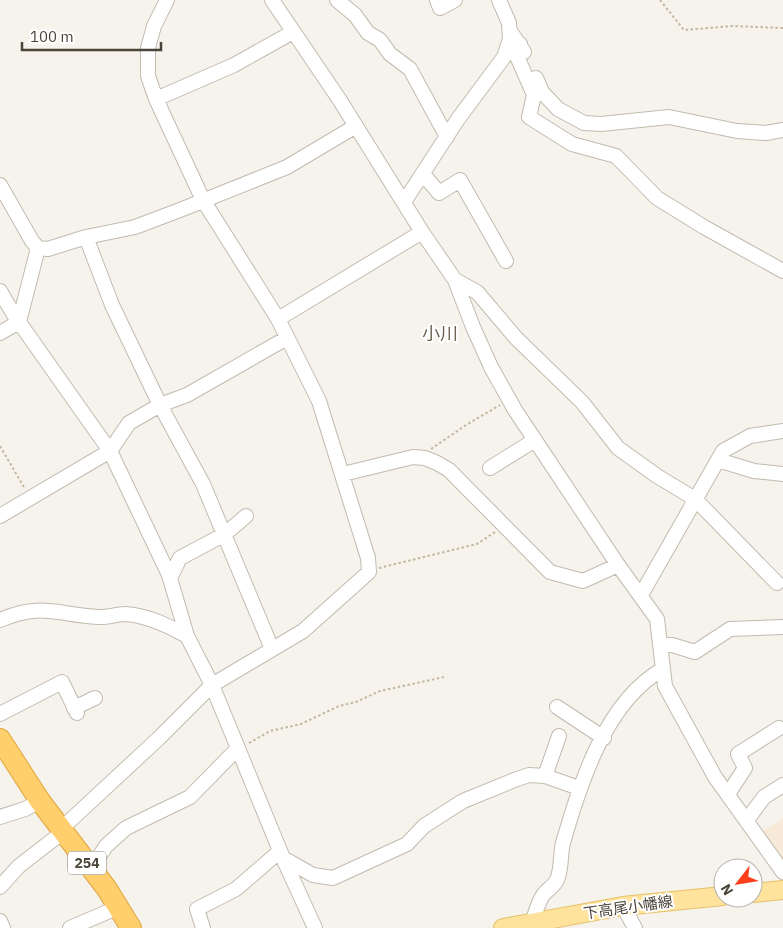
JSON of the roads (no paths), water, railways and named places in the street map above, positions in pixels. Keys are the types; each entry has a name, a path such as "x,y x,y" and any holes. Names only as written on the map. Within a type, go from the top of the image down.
{"highway":[{"name":"254","path":"0,739 40,800 119,907 131,928"}],"main road":[{"path":"763,892 783,890"},
{"name":"下高尾小幡線","path":"504,928 623,906 713,897"}],"street":[{"path":"0,887 19,866 62,831 212,685 303,631 369,572 326,419 278,319 204,200 156,99 148,76 148,48 154,26 167,0"},
{"path":"272,0 455,280 473,327 509,400 618,565 657,619 665,686 715,777 783,872"},
{"path":"337,0 355,15 368,33 380,40 390,54 410,69 447,136"},
{"path":"438,0 440,8 455,0"},
{"path":"404,202 509,47 510,31 508,16 500,0"},
{"path":"510,31 520,44 542,92 558,109 584,123 601,124 669,117 737,131 766,133 783,130"},
{"path":"156,99 234,65 293,32"},
{"path":"520,44 516,54 534,95 529,117 572,144 616,156 657,198 783,271"},
{"path":"38,248 48,249 86,237 135,227 287,167 356,126"},
{"path":"422,174 439,193 460,180 506,261"},
{"path":"0,184 38,248 19,322 0,333"},
{"path":"278,319 422,232"},
{"path":"86,237 112,305 160,405 203,484 272,649"},
{"path":"455,280 477,292 516,338 582,402 618,448 657,476 695,499 777,583"},
{"path":"0,291 19,322 110,451 170,578 187,636 212,685 282,854 315,928"},
{"path":"0,516 110,451 129,423 160,405 188,395 287,338"},
{"path":"641,595 723,451 750,436 783,431"},
{"path":"490,468 535,440"},
{"path":"342,474 402,458 422,458 449,470 550,572 583,581 618,565"},
{"path":"718,460 754,471 783,474"},
{"path":"170,578 180,558 225,534 246,516"},
{"path":"0,620 18,612 46,609 99,617 126,614 146,618 187,636"},
{"path":"660,645 672,645 694,652 730,629 783,627"},
{"path":"532,922 543,894 556,882 561,866 562,848 579,788 604,738 622,704 653,674 662,669"},
{"path":"0,714 62,682 76,710 95,698"},
{"path":"558,707 604,738"},
{"path":"728,794 745,768 738,754 779,728"},
{"path":"545,776 559,736"},
{"path":"92,869 106,846 126,828 190,797 238,748"},
{"path":"282,854 313,875 334,878 407,844 424,826 463,801 517,778 529,775 545,776 579,788"},
{"path":"747,820 764,797 783,785"},
{"path":"0,817 25,809 40,800"},
{"path":"203,928 197,909 236,889 282,854"},
{"path":"623,906 634,928"},
{"path":"70,928 119,907"},
{"path":"0,921 3,928"}],"district":[{"name":"小川","path":"440,333"}]}
